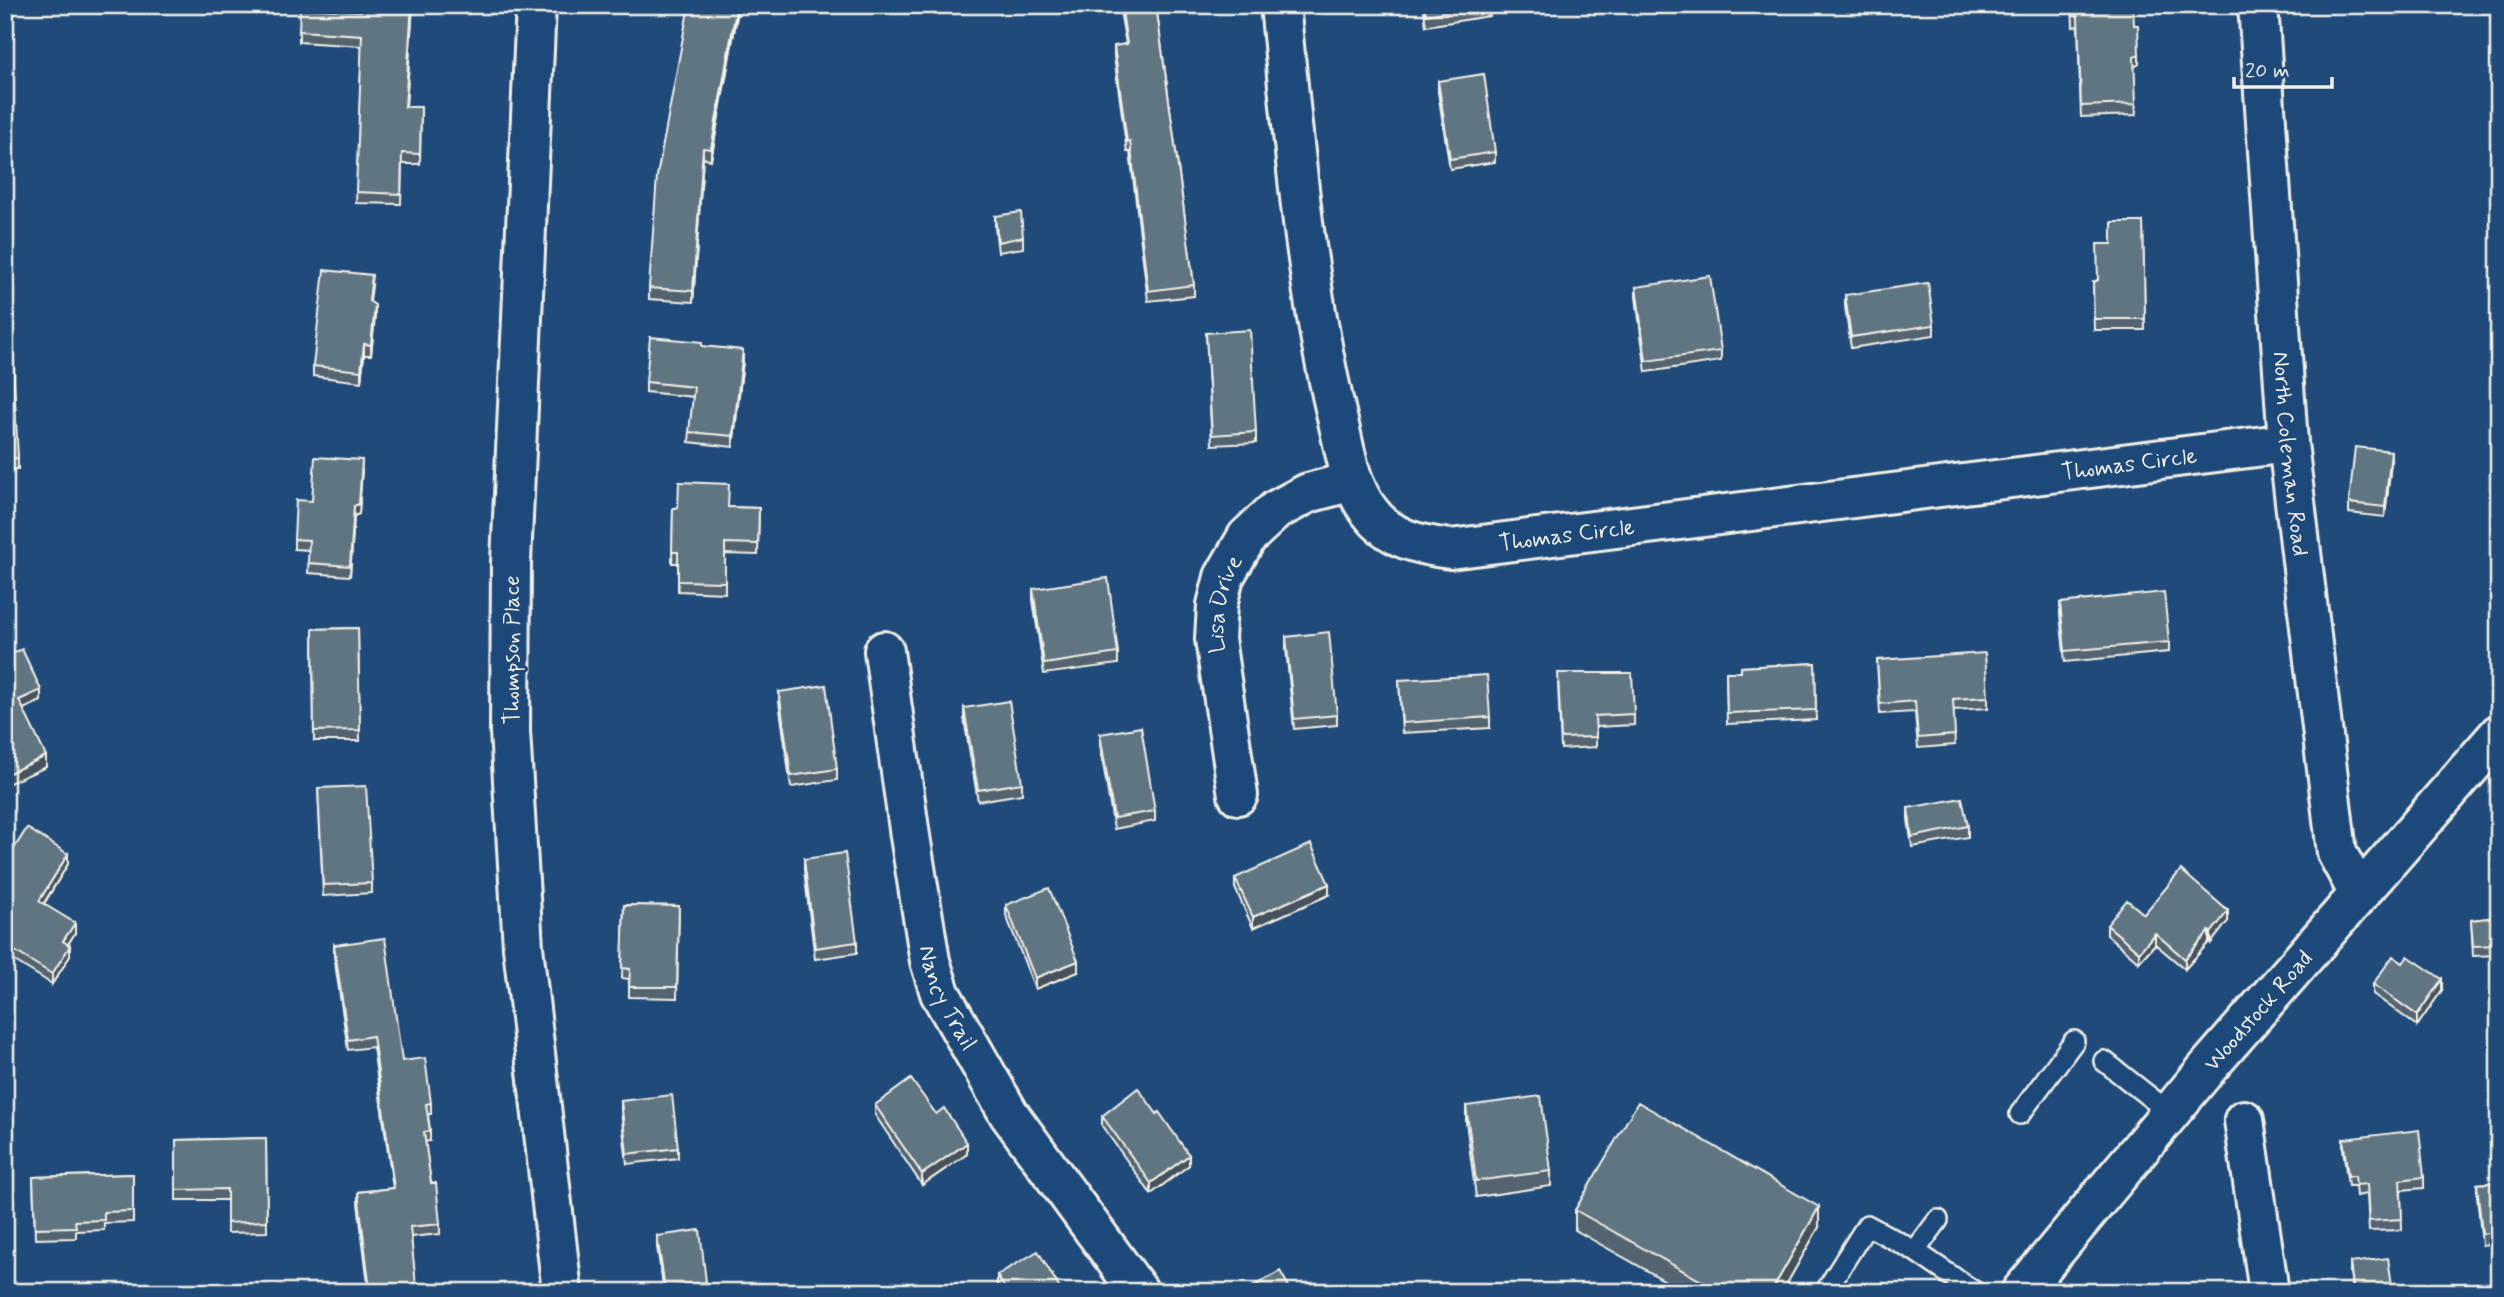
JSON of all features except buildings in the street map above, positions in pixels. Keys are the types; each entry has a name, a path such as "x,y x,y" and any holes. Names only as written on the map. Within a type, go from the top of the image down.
{"street":[{"name":"Thompson Place","path":"537,5 511,562 510,731 523,947 562,1292"},
{"name":"Thomas Circle","path":"1280,5 1307,261 1323,356 1353,481 1370,512 1392,533 1418,545 1450,548 2288,443"},
{"name":"North Coleman Road","path":"2258,5 2288,443 2337,853 2358,894"},
{"name":"Lisa Drive","path":"1238,795 1215,639 1217,605 1224,577 1247,537 1276,510 1308,493 1353,481"},
{"name":"Nancy Trail","path":"884,650 930,961 940,993 1009,1114 1139,1292"},
{"name":"Woodstock Road","path":"2021,1292 2170,1113 2499,734"},
{"path":"2244,1120 2269,1292"}],"lane":[{"path":"2020,1114 2074,1041"},
{"path":"2104,1061 2170,1113"},
{"path":"1915,1251 1938,1220"},
{"path":"1825,1292 1867,1225 1915,1251 1975,1292"}]}
